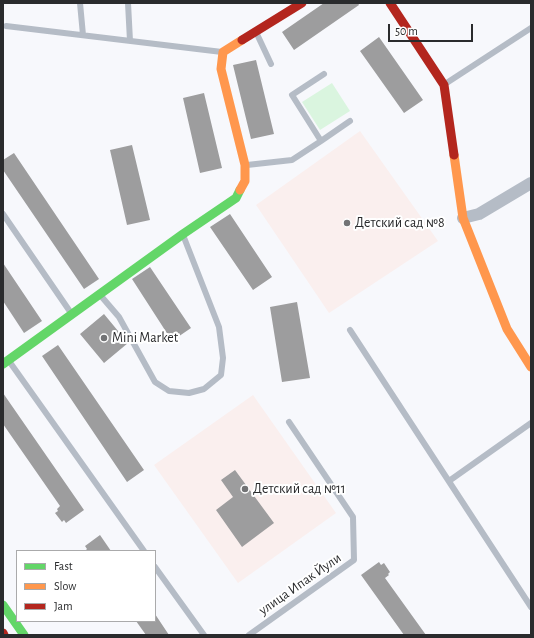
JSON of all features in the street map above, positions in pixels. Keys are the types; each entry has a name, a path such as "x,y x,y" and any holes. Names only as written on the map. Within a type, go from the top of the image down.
{"main road":[{"path":"6,362 182,234 236,198 245,181 245,165 221,69 223,52 302,3"},
{"path":"390,3 444,85 463,218 507,329 527,351 531,367"},
{"path":"3,605 24,635"}],"street":[{"path":"463,218 479,214 531,183"}],"lane":[{"path":"80,3 83,35"},
{"path":"128,3 130,41"},
{"path":"6,26 223,52"},
{"path":"444,85 531,28"},
{"path":"256,32 271,64"},
{"path":"321,141 292,95 324,74"},
{"path":"245,165 292,160 350,121"},
{"path":"3,214 72,314"},
{"path":"100,295 119,317 155,382 169,391 189,393 204,389 221,375 223,358 219,327 182,234"},
{"path":"350,330 531,607"},
{"path":"6,362 143,550"},
{"name":"улица Ипак Йули","path":"249,635 354,560 353,517 289,422"},
{"path":"449,481 531,423"},
{"path":"156,568 204,635"}],"shaded area":[{"name":"Детский сад №8","path":"360,131 438,241 329,313 256,205"},
{"name":"Детский сад №11","path":"253,395 336,513 238,583 154,465"}],"green space":[{"path":"332,83 350,111 320,130 302,102"}],"building":[{"path":"324,3 358,3 359,5 294,50 282,32"},
{"path":"379,37 423,100 404,113 360,51"},
{"path":"256,60 274,134 251,139 233,65"},
{"path":"204,93 222,168 200,173 183,98"},
{"path":"132,145 150,220 127,225 110,150"},
{"path":"14,153 99,279 84,289 3,170 3,160"},
{"path":"230,214 272,277 253,290 210,227"},
{"path":"3,263 42,321 24,333 3,301"},
{"path":"150,267 191,328 172,341 132,279"},
{"path":"297,302 310,378 282,382 270,307"},
{"name":"Mini Market","path":"104,314 128,343 104,363 80,334"},
{"path":"58,345 144,470 127,482 42,356"},
{"path":"3,393 84,510 66,523 64,520 62,522 55,513 58,511 57,509 60,506 3,424"},
{"path":"235,470 274,523 242,547 216,510 233,497 221,480"},
{"path":"100,535 110,550 86,550 87,549 85,546"},
{"path":"379,562 381,565 384,563 390,572 385,578 426,635 404,635 361,575"},
{"path":"156,616 169,635 146,635 137,622 156,622"}],"traffic: fast":[{"path":"3,364 183,234 236,198 240,190"},
{"path":"3,605 24,635"}],"traffic: slow":[{"path":"240,190 245,181 245,165 221,69 223,52 242,40"},
{"path":"454,155 463,218 507,329 531,367"}],"traffic: jam":[{"path":"242,40 302,3"},
{"path":"390,3 444,85 454,155"}],"place":[{"name":"Детский сад №8","path":"347,223"},
{"name":"Mini Market","path":"104,338"},
{"name":"Детский сад №11","path":"245,489"}]}
